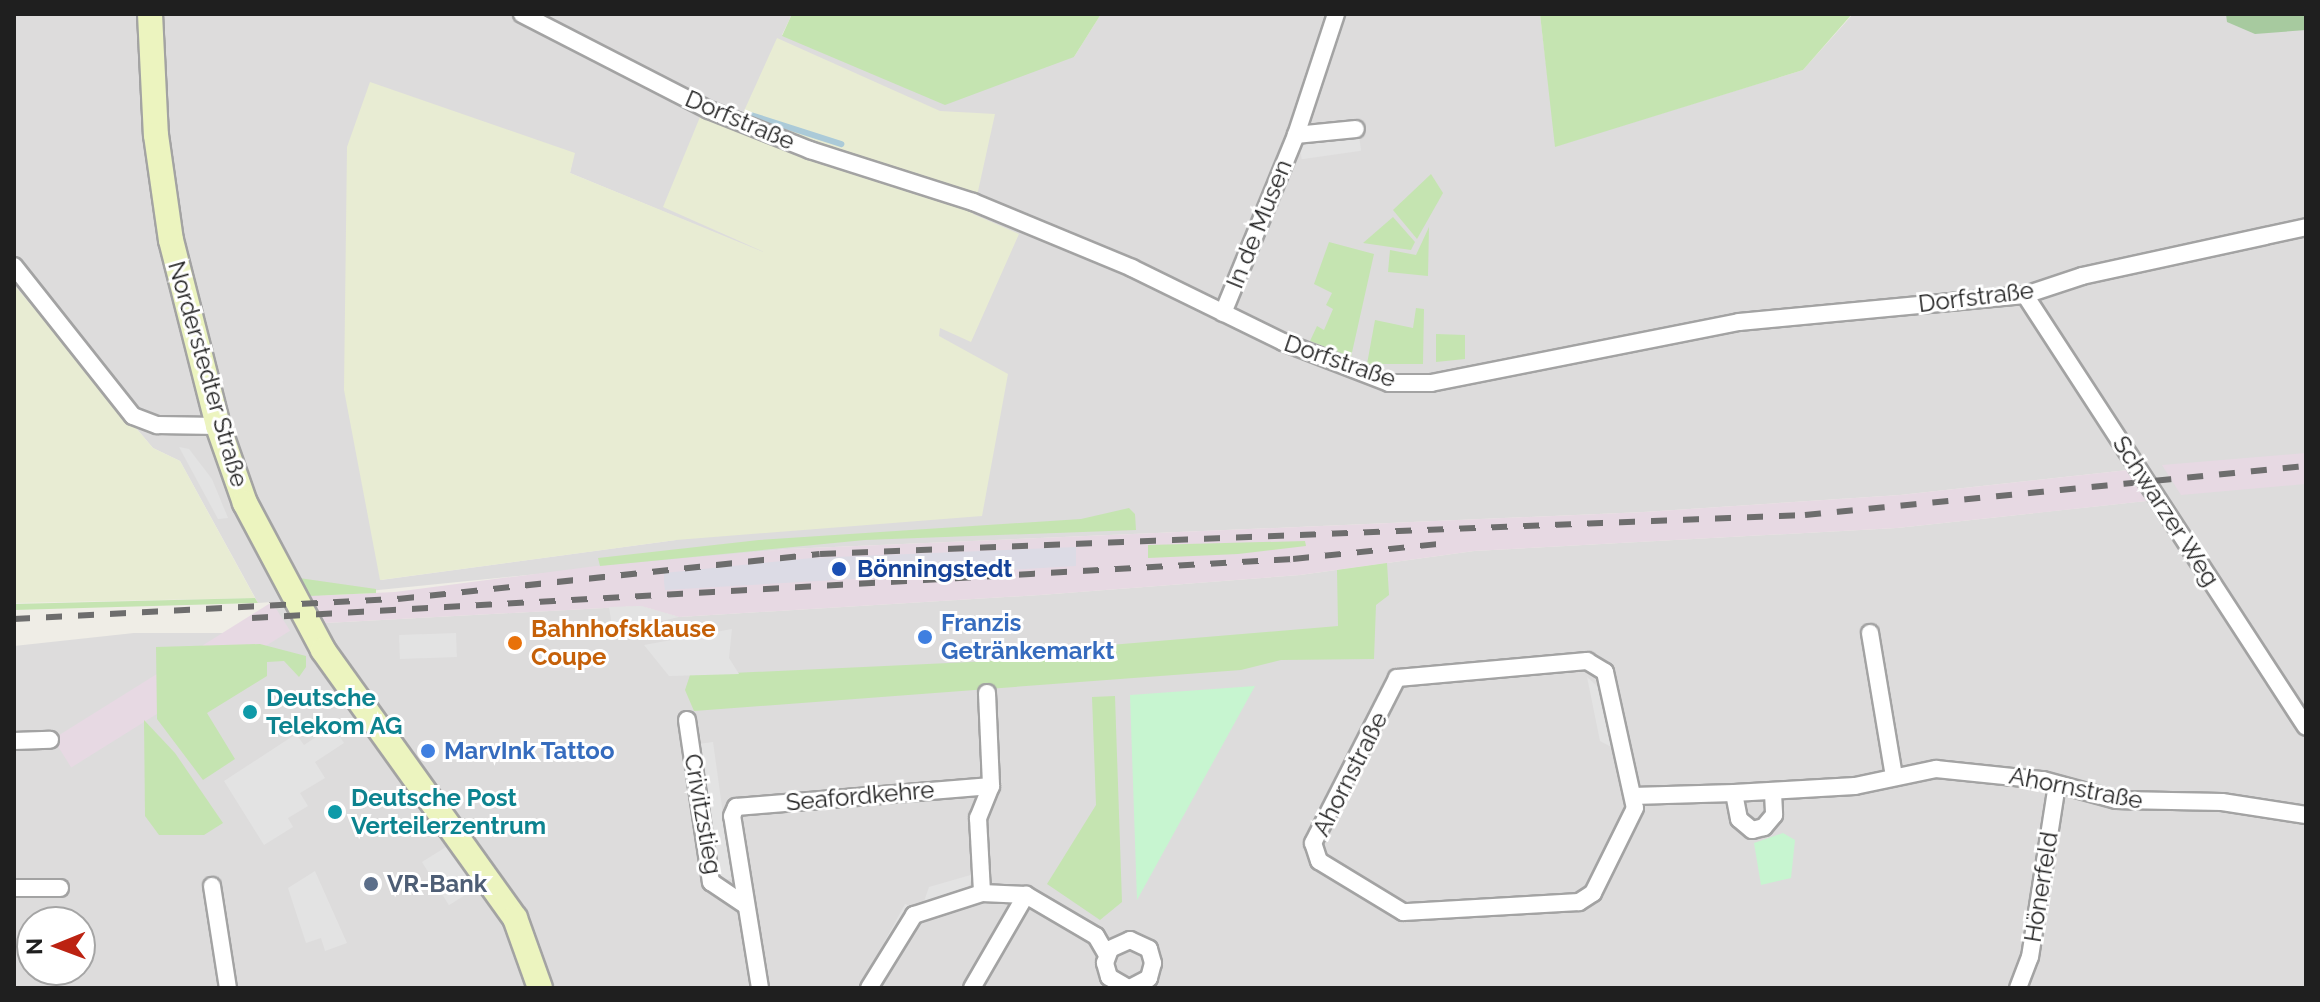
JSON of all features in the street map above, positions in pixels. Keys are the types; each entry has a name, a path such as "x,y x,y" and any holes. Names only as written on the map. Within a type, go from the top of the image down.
{"main road":[{"name":"Norderstedter Straße","path":"150,14 156,135 171,240 218,426 245,503 283,582 323,650 515,918 540,988"}],"street":[{"name":"Dorfstraße","path":"522,14 709,110 810,150 973,202 1132,268 1223,313 1389,383 1419,384 1726,324 2025,295 2082,276 2306,227"},
{"name":"In de Musen","path":"1223,313 1296,135 1336,14"},
{"name":"In de Musen","path":"1296,135 1356,129"},
{"path":"14,266 133,416 157,425 218,426"},
{"name":"Schwarzer Weg","path":"2025,295 2306,727"},
{"path":"1870,633 1894,777"},
{"name":"Ahornstraße","path":"1587,661 1605,672 1633,796 1635,808 1593,893 1579,902 1403,912 1319,861 1313,843 1397,678 1587,661"},
{"path":"982,893 978,818 991,786 987,693"},
{"name":"Crivitzstieg","path":"687,720 711,882 744,904"},
{"path":"14,741 50,740"},
{"name":"Ahornstraße","path":"1633,796 1773,793 1855,786 1936,769 1973,770 2057,785 2116,800 2222,802 2306,815"},
{"name":"Hönerfeld","path":"2018,988 2030,957 2057,785"},
{"name":"Seafordkehre","path":"744,904 731,805 991,786"},
{"path":"1734,793 1739,819 1752,830 1764,827 1774,815 1773,793"},
{"path":"212,886 228,988"},
{"path":"14,888 60,888"},
{"path":"869,988 914,915 982,893 1026,895 1096,936 1107,955 1109,977 1129,988 1149,978 1153,963 1149,949 1130,940 1116,944 1107,955"},
{"path":"972,988 1026,895"},
{"path":"744,904 760,988"}],"shaded area":[{"path":"14,14 792,14 782,35 1074,57 1101,14 1540,14 1556,146 1803,70 1853,14 2306,14 2306,988 14,988 14,646 134,633 256,633 272,602 258,603 180,461 153,448 14,285","holes":["574,153 570,173 939,325 939,337 676,540 381,580","2128,470 2146,501 1897,528 1474,551 1300,575 1040,595 679,617 641,606 326,623 309,597 787,549 1644,512 1900,495"]},
{"path":"1359,136 1361,151 1302,159 1300,144"},
{"path":"179,447 189,449 212,479 228,518 218,519"},
{"path":"2306,453 2306,484 2181,495 2162,465"},
{"path":"2128,470 2147,501 1897,528 1474,551 1300,575 1040,595 679,617 641,606 326,623 309,596 395,592 596,566 787,549 1644,512 1900,495"},
{"name":"Bönningstedt","path":"1076,547 1076,566 665,590 664,582 664,573 812,558"},
{"path":"272,602 290,631 71,768 53,739"},
{"path":"641,606 679,617 613,632 609,607"},
{"path":"732,629 729,658 739,674 669,676 644,645"},
{"path":"456,633 457,657 400,659 399,635"},
{"path":"1587,677 1605,693 1617,750 1600,741"},
{"path":"327,717 344,743 315,762 325,778 300,793 308,806 288,818 293,827 264,845 224,781 296,734 304,745 316,737 310,728"},
{"path":"713,742 732,879 720,880 699,744"},
{"path":"449,845 476,888 449,905 422,862"},
{"path":"315,871 347,943 325,951 321,938 306,943 288,888"},
{"path":"974,874 963,899 921,912 876,977 868,972 905,904 921,910 929,887"}],"green space":[{"path":"792,14 1101,14 1074,57 945,105 782,36"},
{"path":"1540,14 1852,14 1803,70 1555,147"},
{"path":"2226,14 2306,14 2306,30 2255,34 2227,22"},
{"path":"777,38 940,111 995,114 973,214 1019,234 971,342 940,328 939,336 1008,374 982,516 676,540 380,580 344,390 347,147 370,82 575,153 570,173 766,253 663,207 700,117 735,131"},
{"path":"1431,174 1443,193 1417,239 1393,210"},
{"path":"1393,217 1415,242 1411,250 1363,243"},
{"path":"1429,227 1428,276 1388,272 1390,250 1416,255"},
{"path":"1329,242 1374,254 1351,357 1310,341 1317,326 1324,330 1333,309 1326,305 1332,293 1314,284"},
{"path":"14,285 153,448 180,461 255,598 14,603"},
{"path":"1416,308 1424,309 1423,364 1367,364 1375,320 1413,328"},
{"path":"1436,334 1465,335 1465,359 1436,362"},
{"path":"1129,508 1135,514 1136,530 865,540 600,566 598,558 759,540 1081,519"},
{"path":"1305,541 1306,546 1238,554 1148,558 1148,545"},
{"path":"1387,563 1389,595 1376,605 1374,659 1281,660 1241,670 694,711 685,690 690,675 1077,657 1086,647 1338,626 1337,570"},
{"path":"299,578 376,589 376,593 309,596"},
{"path":"255,598 258,603 14,610 14,604"},
{"path":"260,644 306,656 306,667 299,677 284,661 267,662 267,676 207,713 235,759 203,780 157,719 156,647"},
{"path":"1255,686 1137,900 1130,695"},
{"path":"1115,696 1122,902 1100,920 1047,884 1096,805 1092,697"},
{"path":"144,720 175,753 223,823 204,835 159,835 145,816"},
{"path":"1783,833 1795,840 1791,878 1761,885 1754,843"}],"waterway":[{"path":"751,115 841,144"}],"railway":[{"path":"14,619 398,599 820,554 1805,515 2306,466"},
{"path":"252,618 1293,559 1449,543"}],"place":[{"name":"Bönningstedt","path":"839,569"},
{"name":"Franzis Getränkemarkt","path":"925,637"},
{"name":"Bahnhofsklause Coupe","path":"515,643"},
{"name":"Deutsche Telekom AG","path":"250,712"},
{"name":"MarvInk Tattoo","path":"428,751"},
{"name":"Deutsche Post Verteilerzentrum","path":"335,812"},
{"name":"VR-Bank","path":"371,884"}]}
